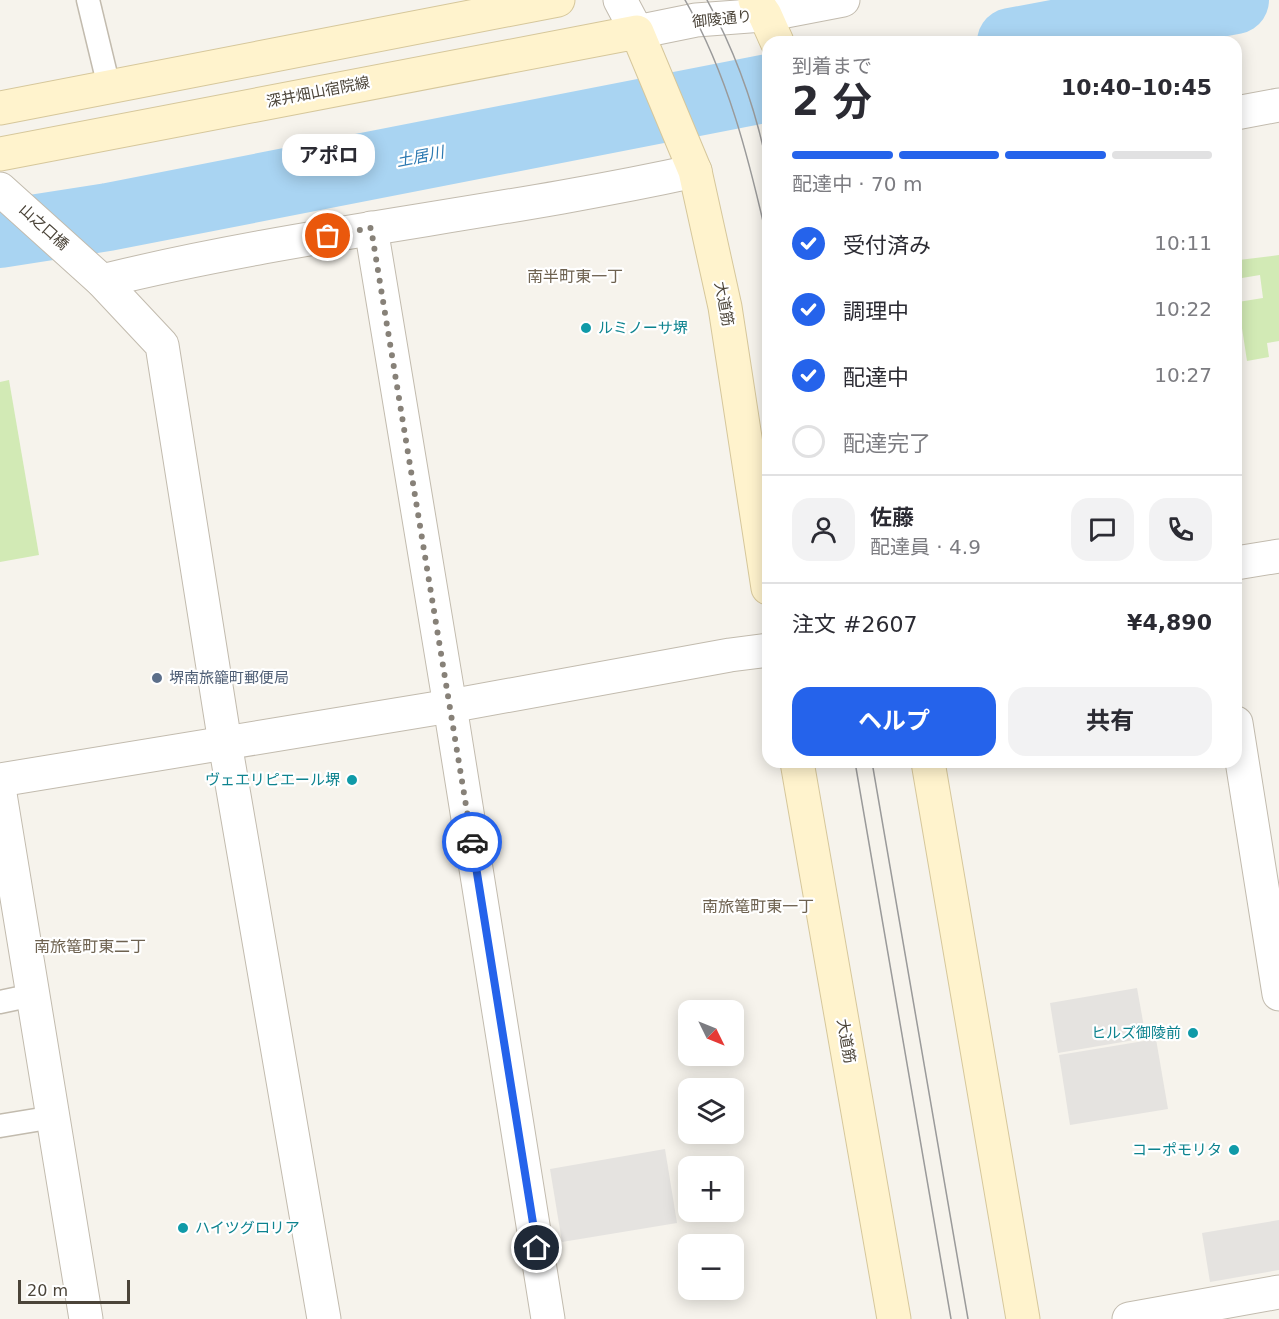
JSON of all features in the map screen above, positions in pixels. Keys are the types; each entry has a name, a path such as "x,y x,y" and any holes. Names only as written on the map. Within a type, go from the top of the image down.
{"main road":[{"path":"0,108 558,0"},
{"name":"大道筋","path":"637,32 690,160 725,307 762,549"},
{"name":"深井畑山宿院線","path":"0,154 637,32"},
{"name":"大道筋","path":"798,768 894,1319"},
{"path":"929,768 1023,1319"}],"street":[{"path":"620,0 637,32"},
{"name":"御陵通り","path":"637,32 696,20 766,19 843,0"},
{"path":"1242,112 1279,105"},
{"path":"102,281 155,268 371,228 639,183 690,160"},
{"name":"山之口橋","path":"6,193 102,281 162,345 225,743 324,1319"},
{"path":"371,228 548,1319"},
{"path":"1242,562 1279,556"},
{"path":"0,780 450,706 762,651"},
{"path":"1242,761 1279,994"},
{"path":"0,794 87,1319"},
{"path":"1129,1319 1279,1292"}],"lane":[{"path":"88,0 109,87"},
{"path":"0,1002 33,995"},
{"path":"0,1126 54,1117"}],"green space":[{"path":"1279,255 1279,341 1267,343 1269,357 1247,361 1242,328 1242,301 1263,298 1260,275 1242,278 1242,260"},
{"path":"9,380 39,555 0,562 0,382"}],"shaded area":[{"path":"1137,988 1146,1038 1058,1053 1050,1003"},
{"path":"1156,1039 1168,1109 1070,1125 1059,1055"},
{"path":"665,1149 677,1223 562,1242 550,1169"},
{"path":"1279,1220 1279,1270 1210,1282 1202,1233"}],"waterway":[{"name":"土居川","path":"1043,36 1235,0"},
{"name":"土居川","path":"0,234 108,217 762,89"}],"tram line":[{"path":"685,0 713,58 736,118 762,218"},
{"path":"707,0 744,82 762,145"},
{"path":"856,768 951,1319"},
{"path":"873,768 968,1319"}],"way so far":[{"path":"328,236 371,228 472,842"}],"place":[{"name":"アポロ","path":"328,236"},
{"name":"ルミノーサ堺","path":"586,328"},
{"name":"堺南旅籠町郵便局","path":"157,678"},
{"name":"ヴェエリピエール堺","path":"352,780"},
{"name":"ヒルズ御陵前","path":"1193,1033"},
{"name":"コーポモリタ","path":"1234,1150"},
{"name":"ハイツグロリア","path":"183,1228"}],"district":[{"name":"南半町東一丁","path":"575,276"},
{"name":"南旅篭町東一丁","path":"758,906"},
{"name":"南旅篭町東二丁","path":"90,946"}],"route":[{"path":"472,842 537,1248"}]}
